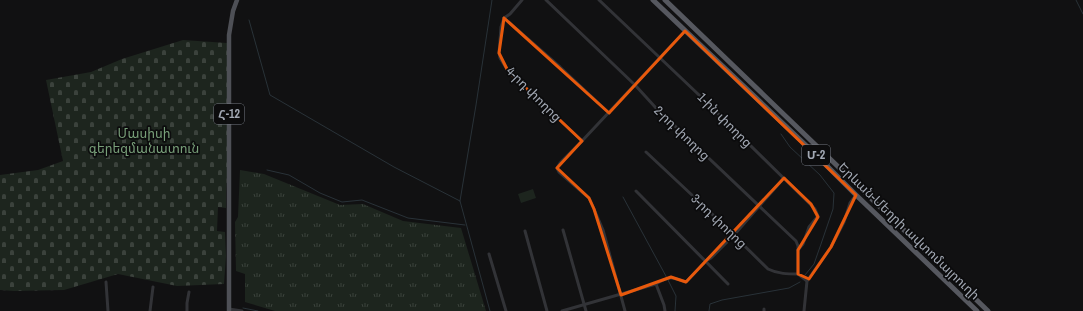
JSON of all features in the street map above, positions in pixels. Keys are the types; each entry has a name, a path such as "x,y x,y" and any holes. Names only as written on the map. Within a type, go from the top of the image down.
{"highway":[{"name":"Երևան-Մեղրի ավտոմայրուղի","path":"653,0 977,311"},
{"name":"Երևան-Մեղրի ավտոմայրուղի","path":"666,0 988,311"}],"main road":[{"name":"Հ-12","path":"229,310 229,35 233,11 237,0"}],"street":[{"path":"522,0 510,14 504,18 560,67 609,113"},
{"name":"2-րդ փողոց","path":"546,0 635,85 656,108 796,241 798,250"},
{"name":"1-ին փողոց","path":"599,0 660,57 815,209 818,216 809,227 803,244 798,250"},
{"name":"4-րդ փողոց","path":"504,18 500,27 499,53 500,58 508,71 582,141"},
{"path":"625,311 603,230 589,198 559,172 557,168 560,163 685,31"},
{"name":"3-րդ փողոց","path":"646,152 768,269 782,274 798,274"},
{"path":"562,311 621,295 656,284 671,277 686,282 734,235 784,178"},
{"path":"636,191 728,284"},
{"path":"804,311 807,281 831,247 844,222 850,203 856,196"},
{"path":"563,230 586,311"},
{"path":"525,231 547,311"},
{"path":"798,250 798,274 807,281"},
{"path":"490,254 506,311"},
{"path":"106,282 108,311"},
{"path":"656,284 665,311"},
{"path":"150,311 152,287"},
{"path":"187,311 189,292"},
{"path":"229,310 242,311"}],"highlighted area":[{"path":"504,18 609,113 685,31 856,195 831,247 809,279 798,274 798,250 818,217 811,204 784,178 686,282 671,277 621,295 594,209 589,198 557,168 582,141 508,71 499,53"}],"green space":[{"name":"Մասիսի գերեզմանատուն","path":"183,40 227,43 226,208 218,207 217,231 225,232 226,256 224,284 177,286 118,274 64,290 0,290 0,175 38,170 63,161 46,80 91,72 122,59"},
{"path":"240,170 264,174 340,205 363,204 403,221 461,228 486,311 275,311 245,302 245,274 236,271 235,222 238,217"},
{"path":"533,189 536,198 521,203 518,194"}],"waterway":[{"path":"460,201 492,0"},
{"path":"1076,0 1083,14"},
{"path":"249,20 270,95 394,167 460,201 490,311"},
{"path":"781,134 790,147 820,175 834,193 833,209 814,264 805,275"},
{"path":"267,170 289,175 320,193 342,202 362,200 408,218 465,225"},
{"path":"623,197 667,278"},
{"path":"668,280 676,296 675,311"},
{"path":"709,311 710,304 722,300 789,288 800,282"},
{"path":"243,308 258,311"}]}
